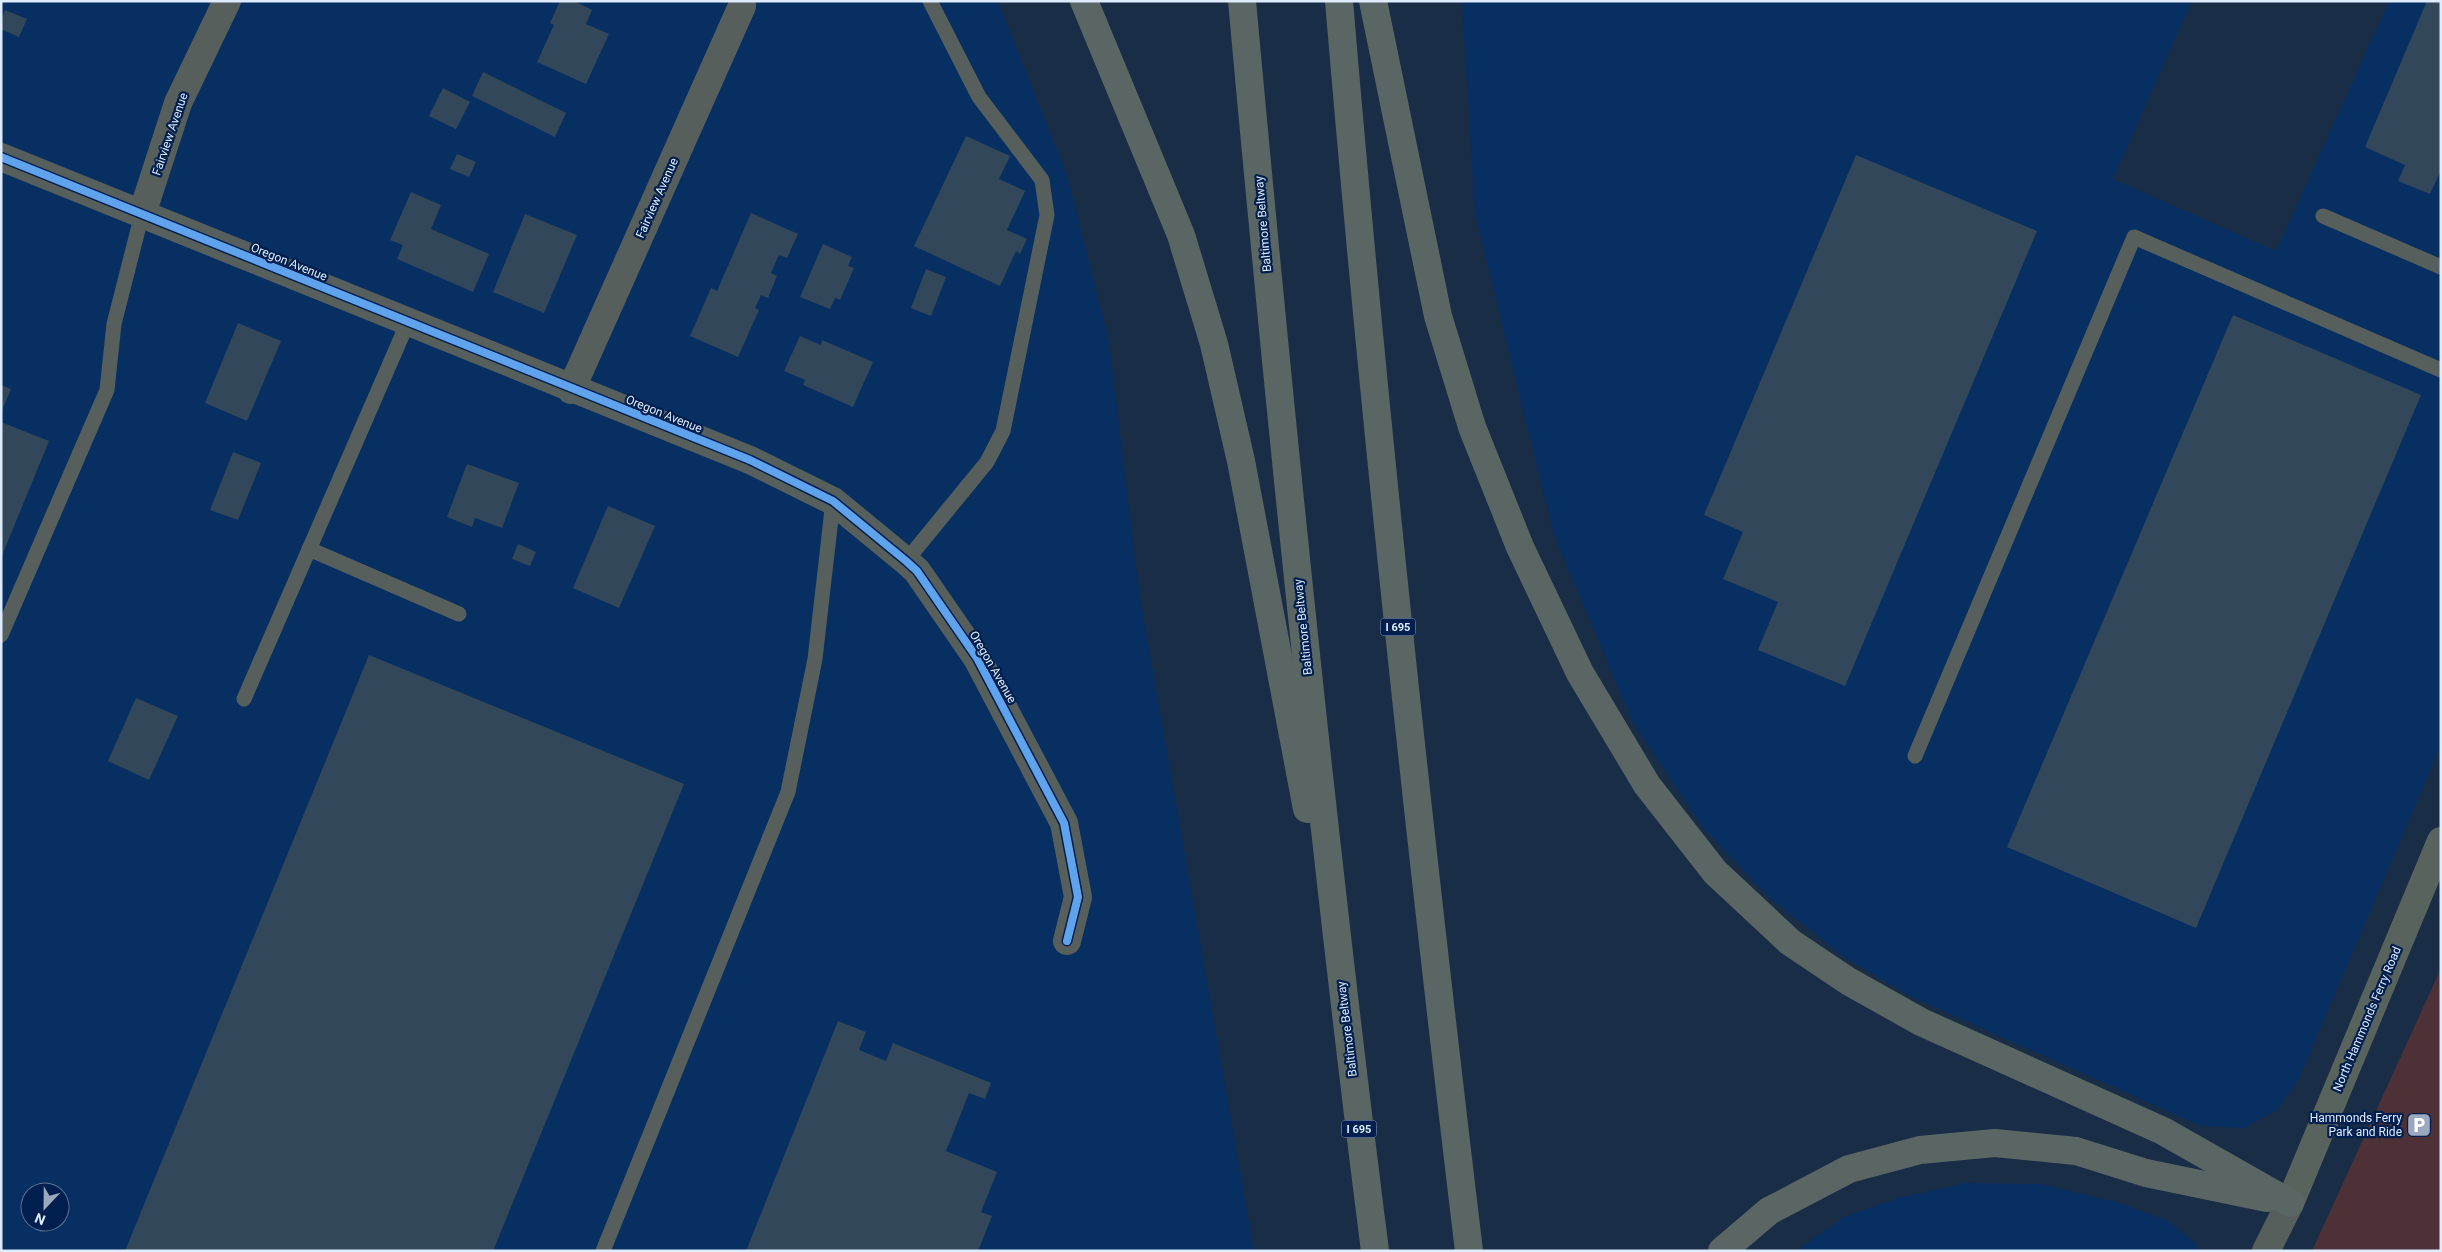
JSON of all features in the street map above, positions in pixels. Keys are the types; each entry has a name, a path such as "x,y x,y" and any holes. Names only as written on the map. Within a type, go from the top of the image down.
{"highway":[{"path":"1084,1 1181,235 1214,344 1241,461 1344,1007"},
{"name":"Baltimore Beltway","path":"1242,1 1279,396 1344,1007 1375,1251"},
{"name":"I 695","path":"1338,1 1374,407 1469,1251"},
{"path":"1373,1 1438,316 1472,427 1520,547 1576,664 1647,785 1715,872 1790,942 1848,981 1921,1022 2163,1131 2290,1203"},
{"path":"1722,1251 1769,1211 1849,1169 1920,1150 1995,1143 2076,1151 2146,1173 2290,1203"}],"main road":[{"name":"North Hammonds Ferry Road","path":"2290,1203 2441,841"}],"street":[{"name":"Fairview Avenue","path":"142,214 178,103 227,1"},
{"name":"Fairview Avenue","path":"571,390 743,4"},
{"name":"Oregon Avenue","path":"1,157 571,390 750,460 833,501 918,571 977,658 1064,823 1078,897 1067,940"},
{"name":"North Hammonds Ferry Road","path":"2266,1251 2290,1203"}],"lane":[{"path":"906,561 987,462 1003,431 1047,215 1042,180 979,98 930,1"},
{"path":"1,635 107,390 114,324 142,214"},
{"path":"2323,216 2441,267"},
{"path":"1916,756 2134,237 2441,370"},
{"path":"244,699 408,322"},
{"path":"603,1251 788,792 815,659 833,501"},
{"path":"309,549 459,614"}],"shaded area":[{"path":"1,1 998,1 1067,175 1109,341 1139,591 1254,1251 1,1251"},
{"path":"1462,1 2192,1 2113,179 2276,251 2389,1 2441,1 2441,745 2298,1081 2277,1110 2244,1128 2201,1126 1910,996 1841,955 1769,897 1704,829 1632,721 1554,535 1475,215"},
{"name":"Hammonds Ferry Park and Ride","path":"2441,967 2441,1251 2312,1251 2438,975"},
{"path":"1966,1183 2041,1184 2116,1202 2169,1221 2197,1245 2200,1251 1795,1251 1844,1217 1898,1198"}],"building":[{"path":"560,1 574,1 592,10 586,24 609,34 586,84 537,62 554,25 550,23"},
{"path":"2427,1 2441,1 2441,170 2430,194 2398,181 2405,165 2365,147"},
{"path":"5,10 27,19 19,37 1,29 1,19"},
{"path":"483,72 566,113 555,137 472,96"},
{"path":"443,88 470,102 456,129 429,116"},
{"path":"966,136 1010,156 999,179 1025,191 1007,230 1027,239 1020,254 1016,251 1000,286 914,246"},
{"path":"457,154 476,162 469,177 450,169"},
{"path":"1856,155 2037,231 1845,686 1758,650 1778,602 1723,579 1743,532 1704,515"},
{"path":"411,192 441,205 431,229 489,254 473,292 397,259 403,245 390,240"},
{"path":"751,213 798,234 787,258 779,255 771,273 777,276 768,298 761,295 755,308 759,310 738,357 690,336 711,288 717,291"},
{"path":"525,214 577,235 544,313 493,292"},
{"path":"823,244 852,257 848,266 854,268 840,300 835,298 830,309 800,297"},
{"path":"926,269 946,277 931,316 911,308"},
{"path":"2233,315 2421,395 2196,928 2007,847"},
{"path":"238,323 281,341 247,421 205,403"},
{"path":"800,336 821,345 822,340 873,362 853,407 803,385 805,380 784,371"},
{"path":"1,385 11,389 1,413"},
{"path":"1,422 49,441 1,558"},
{"path":"233,452 261,463 238,520 210,510"},
{"path":"467,464 519,483 502,528 475,518 472,527 447,517"},
{"path":"608,506 655,526 619,608 573,588"},
{"path":"518,544 536,552 530,566 512,559"},
{"path":"369,655 684,784 493,1251 125,1251"},
{"path":"136,698 178,716 149,780 108,761"},
{"path":"838,1021 866,1032 859,1050 886,1061 893,1043 991,1083 985,1099 969,1093 946,1151 997,1172 981,1212 992,1216 978,1251 746,1251"}],"cycle path":[{"path":"1,157 750,460 833,501 917,571 977,658 1064,823 1078,897 1067,941"}],"place":[{"name":"Hammonds Ferry Park and Ride","path":"2419,1125"}]}
